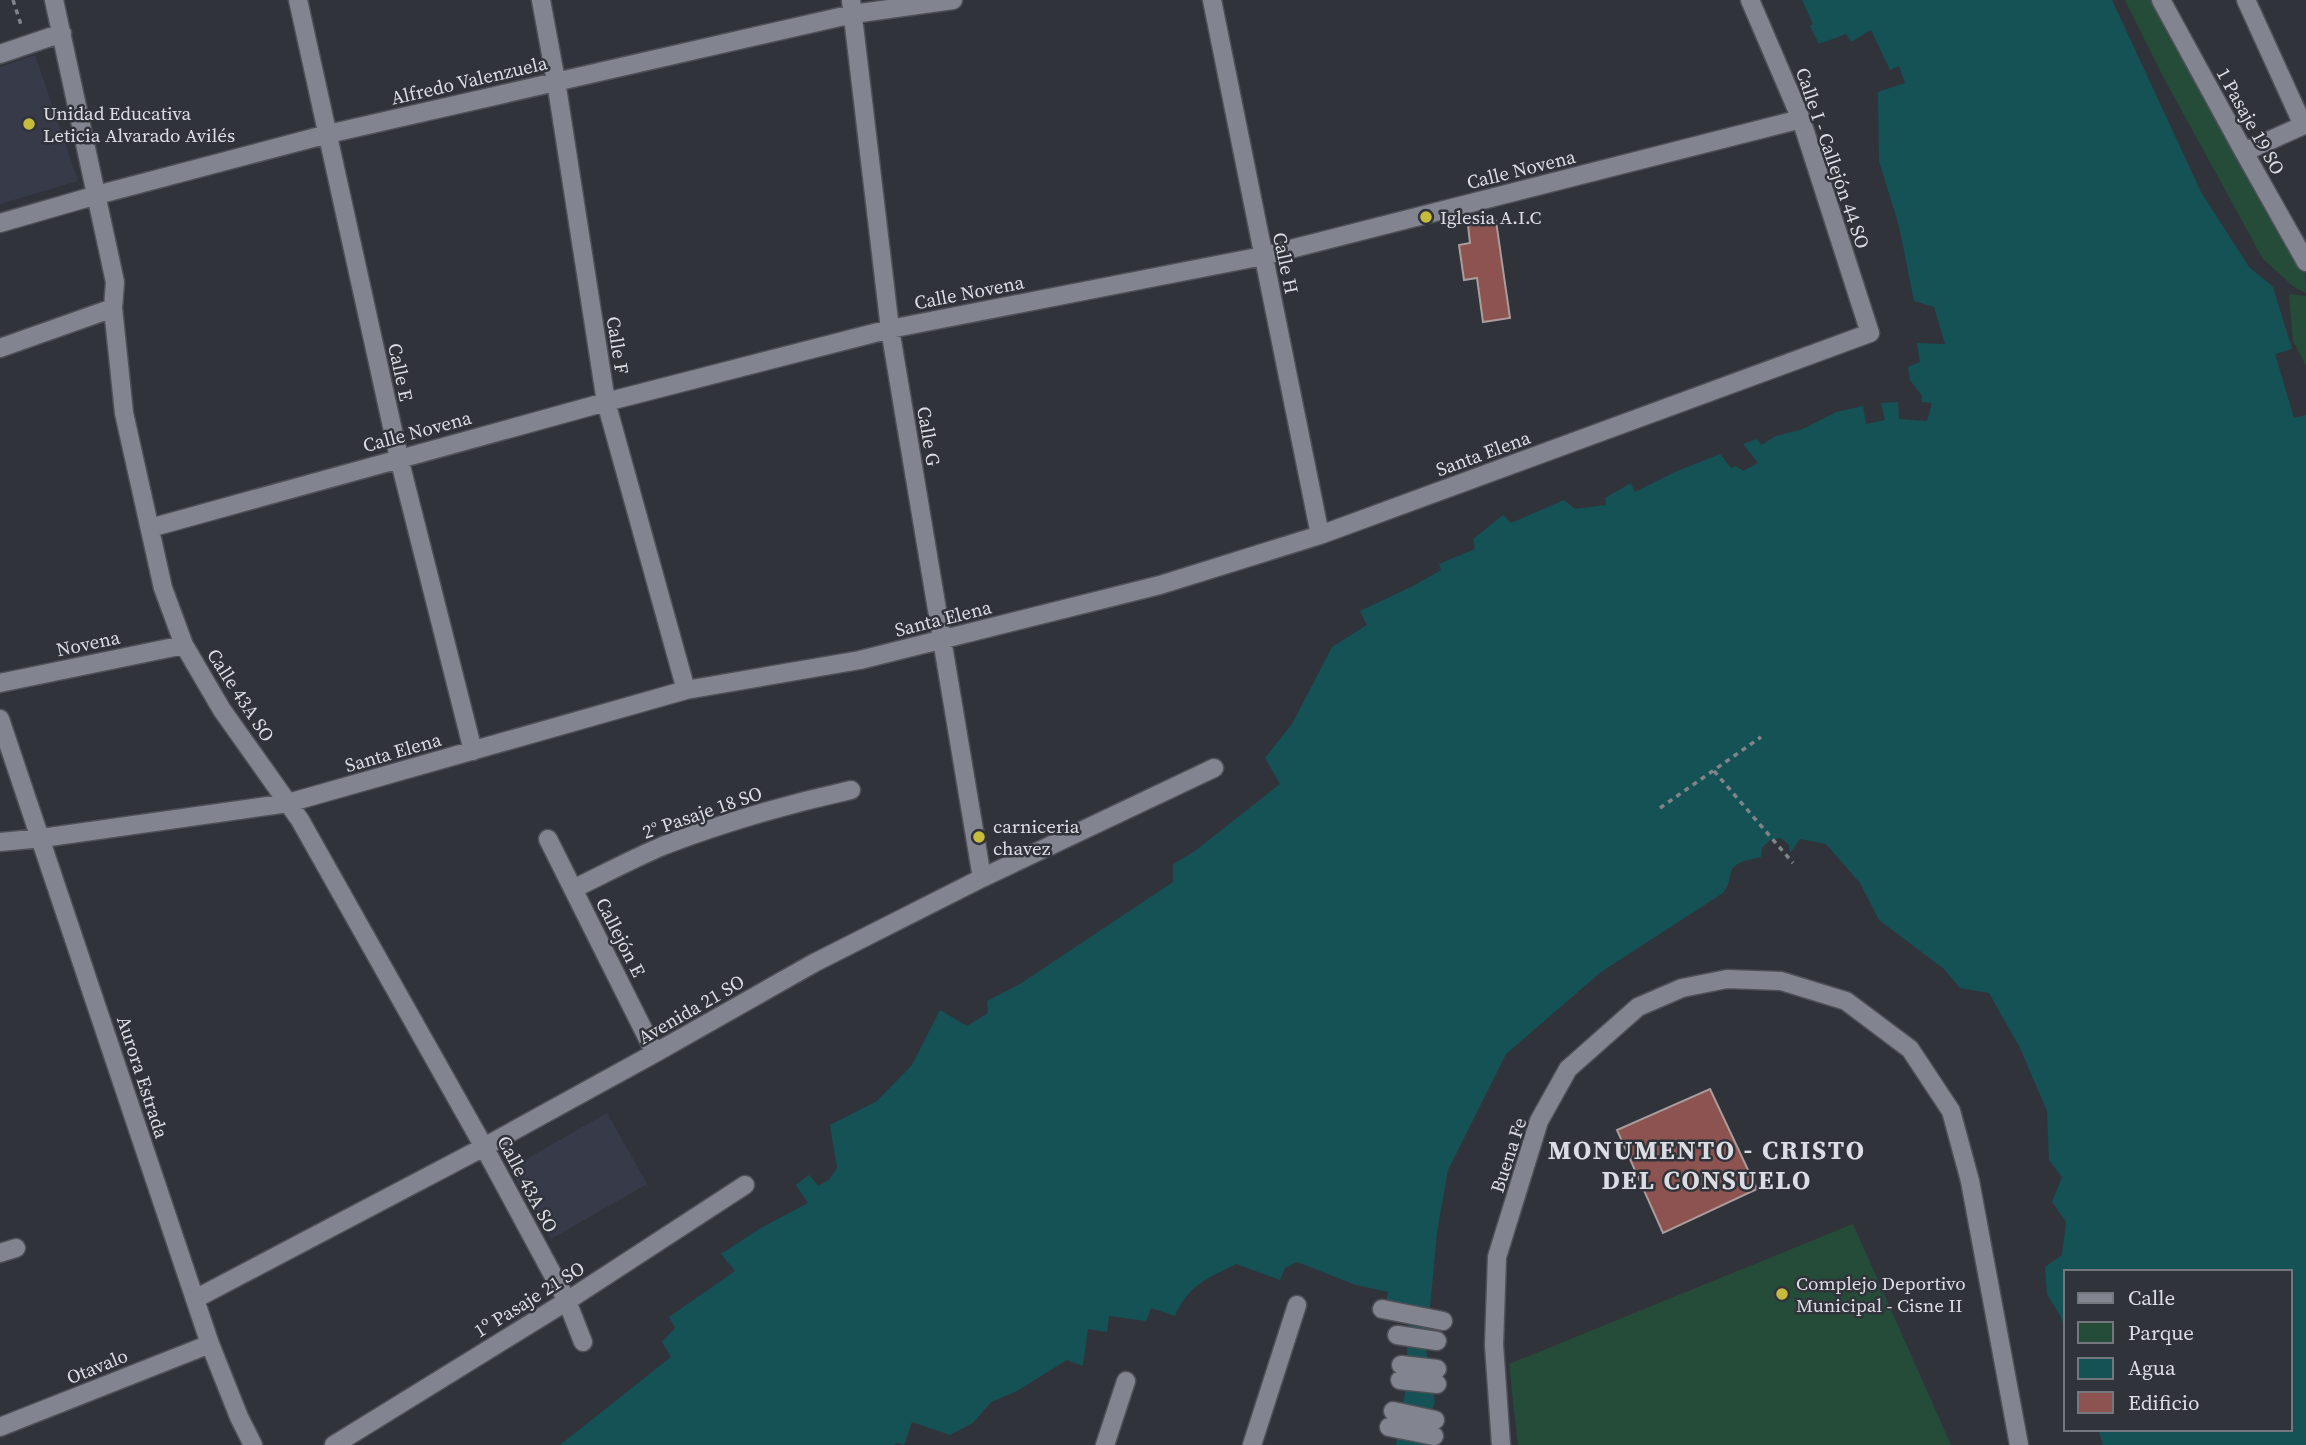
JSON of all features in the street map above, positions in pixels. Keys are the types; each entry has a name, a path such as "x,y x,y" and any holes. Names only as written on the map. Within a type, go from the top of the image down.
{"street":[{"name":"Calle 43A SO","path":"54,0 115,282 113,308 124,413 163,588 184,645 222,710 300,820 484,1147 567,1301 583,1342"},
{"name":"Calle E","path":"298,0 398,458 473,751"},
{"name":"Calle F","path":"541,0 606,402 685,690"},
{"name":"Alfredo Valenzuela","path":"0,223 328,134 556,81 852,7 953,0"},
{"name":"Calle H","path":"1212,0 1320,535"},
{"name":"Calle I - Callejón 44 SO","path":"1750,0 1801,119 1870,333"},
{"name":"1 Pasaje 19 SO","path":"2161,0 2306,262"},
{"path":"2244,152 2304,124 2246,0"},
{"name":"Calle G","path":"852,7 890,329 982,878"},
{"path":"0,54 62,33"},
{"name":"Calle Novena","path":"149,528 606,402 890,329 1263,256 1801,119"},
{"path":"2289,233 2306,225"},
{"path":"0,348 113,308"},
{"name":"Santa Elena","path":"0,842 288,803 685,690 860,660 1160,585 1320,535 1870,333"},
{"name":"Novena","path":"0,683 184,645"},
{"name":"Aurora Estrada","path":"0,719 210,1344 253,1445"},
{"name":"Avenida 21 SO","path":"195,1299 484,1147 814,962 982,878 1214,768"},
{"name":"2° Pasaje 18 SO","path":"573,889 664,846 752,816 851,790"},
{"name":"Callejón E","path":"548,839 655,1053"},
{"name":"Buena Fe","path":"1501,1445 1494,1345 1497,1257 1539,1121 1568,1069 1638,1007 1682,988 1727,979 1781,981 1846,1001 1910,1049 1951,1111 1970,1181 2019,1445"},
{"name":"1º Pasaje 21 SO","path":"334,1445 567,1301 745,1185"},
{"path":"1252,1445 1297,1305"},
{"path":"1382,1309 1443,1321"},
{"path":"1398,1335 1437,1341"},
{"name":"Otavalo","path":"0,1427 210,1344"},
{"path":"1401,1373 1437,1377"},
{"path":"1105,1445 1126,1381"},
{"path":"1391,1419 1435,1428"},
{"path":"0,1437 4,1445"}],"path":[{"path":"13,0 27,45"},
{"path":"1660,808 1761,737"},
{"path":"1714,771 1793,863"}],"shaded area":[{"name":"Unidad Educativa Leticia Alvarado Avilés","path":"35,55 78,181 0,204 0,67"},
{"path":"607,1113 647,1184 551,1239 509,1169"}],"green space":[{"path":"2125,0 2156,0 2305,271 2306,293 2294,287 2263,259 2166,82"},
{"path":"2289,294 2306,296 2306,366 2293,341"},
{"name":"Complejo Deportivo Municipal - Cisne II","path":"1853,1224 1951,1445 1518,1445 1509,1364"}],"water":[{"path":"1802,0 2112,0 2201,192 2249,267 2273,287 2292,349 2275,354 2294,418 2306,415 2306,1445 2103,1445 2099,1431 2292,1431 2292,1270 2064,1270 2064,1327 2047,1294 2045,1267 2062,1255 2066,1222 2052,1202 2062,1177 2049,1160 2047,1111 2020,1048 1989,993 1960,988 1944,969 1879,920 1860,883 1826,844 1800,839 1790,853 1789,845 1781,838 1770,840 1762,848 1761,857 1736,865 1723,893 1601,972 1506,1054 1448,1170 1437,1232 1426,1350 1435,1402 1425,1445 1396,1445 1405,1392 1409,1319 1384,1315 1388,1292 1356,1285 1297,1262 1285,1268 1280,1280 1236,1264 1193,1289 1175,1316 1151,1308 1146,1321 1109,1316 1107,1332 1088,1329 1083,1366 1067,1360 1017,1391 991,1402 973,1423 950,1435 912,1422 904,1445 560,1445 671,1357 662,1342 675,1328 669,1317 735,1271 721,1254 761,1228 808,1203 796,1185 809,1175 818,1186 829,1180 837,1168 830,1125 877,1101 912,1065 940,1010 967,1026 988,1013 987,1001 1020,984 1173,882 1173,864 1195,851 1280,784 1265,758 1292,724 1332,647 1367,625 1360,611 1441,570 1439,564 1475,549 1473,539 1503,515 1511,523 1564,500 1575,509 1606,505 1605,498 1631,483 1635,492 1720,454 1731,468 1736,466 1743,471 1758,463 1743,444 1757,439 1761,445 1776,436 1803,429 1836,412 1863,406 1866,424 1885,420 1881,403 1898,402 1899,419 1927,421 1932,403 1922,402 1922,396 1910,380 1908,367 1920,362 1917,343 1945,344 1934,307 1914,301 1899,226 1879,161 1878,92 1905,83 1899,66 1890,70 1871,30 1851,42 1846,34 1819,44 1810,26 1813,24"}],"building":[{"path":"1496,221 1510,318 1483,322 1477,278 1464,280 1459,245 1470,243 1468,225"},
{"path":"1710,1089 1757,1189 1663,1233 1617,1130"}],"place":[{"name":"Unidad Educativa Leticia Alvarado Avilés","path":"29,124"},
{"name":"Iglesia A.I.C","path":"1426,217"},
{"name":"carniceria chavez","path":"979,837"},
{"name":"Complejo Deportivo Municipal - Cisne II","path":"1782,1294"}],"district":[{"name":"MONUMENTO - CRISTO DEL CONSUELO","path":"1707,1165"}]}
